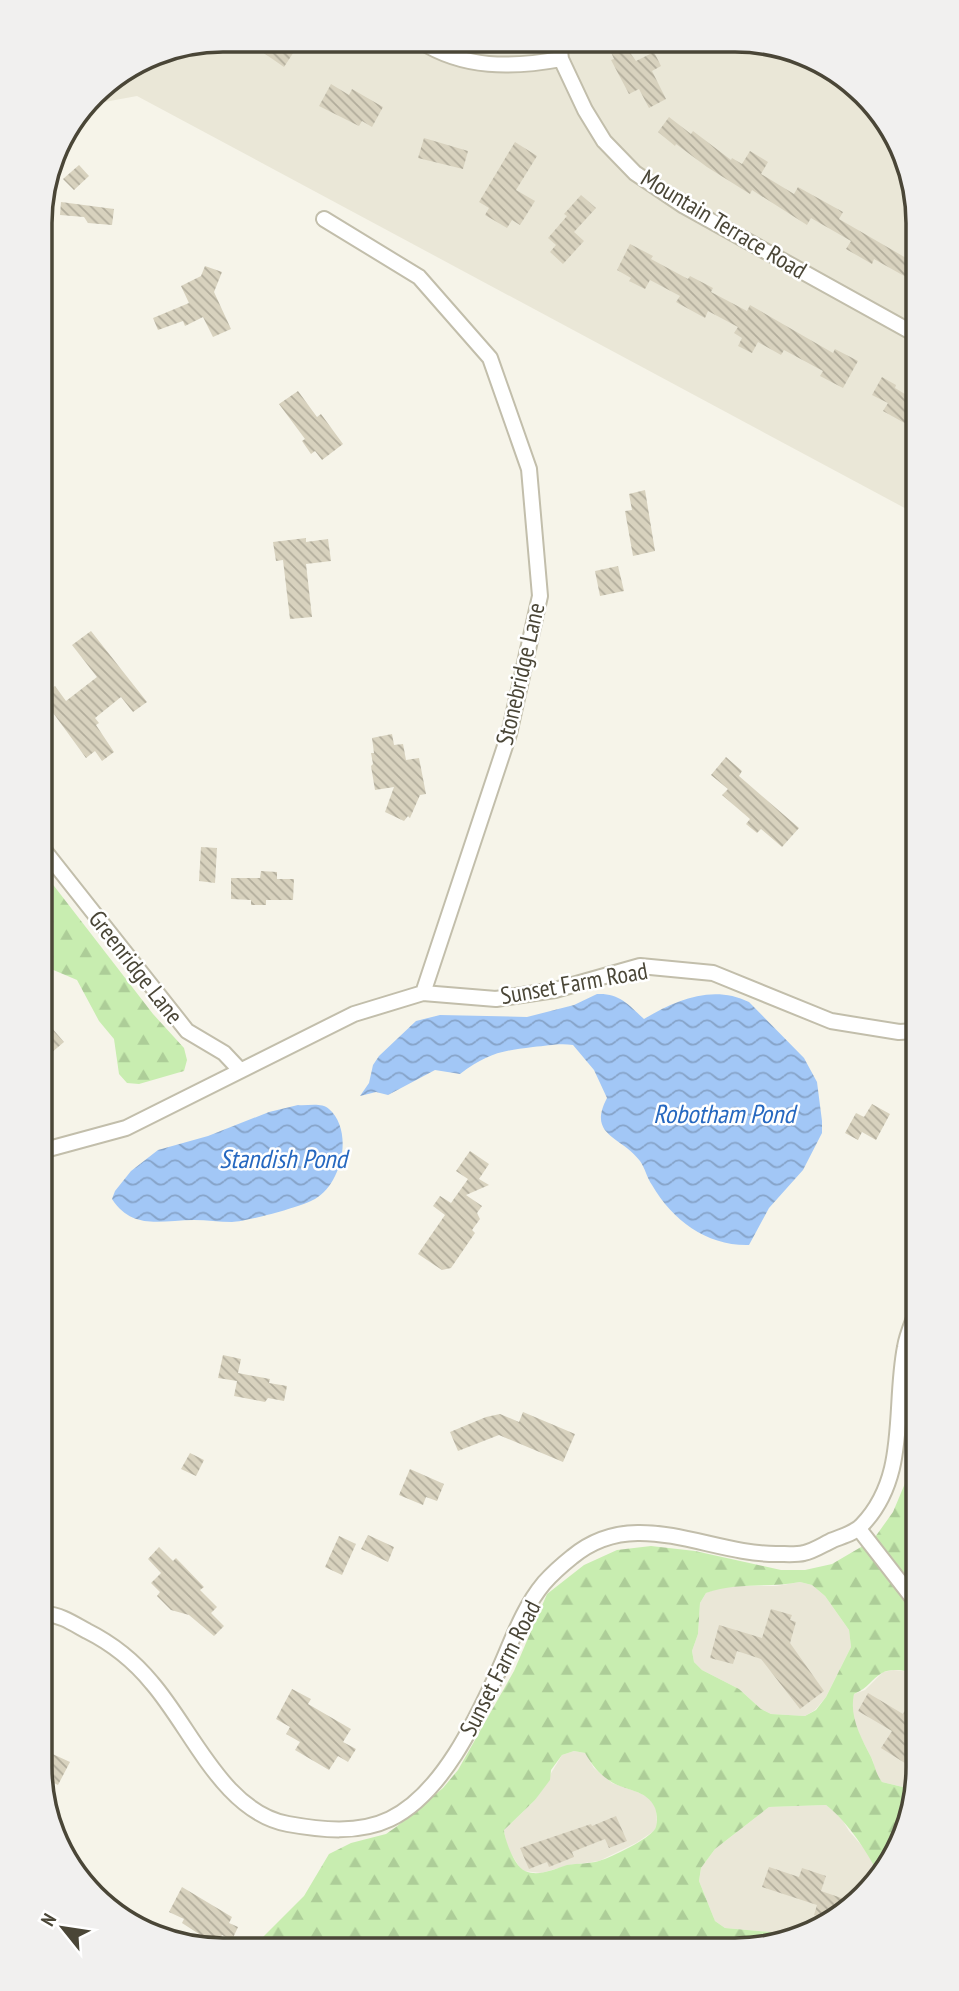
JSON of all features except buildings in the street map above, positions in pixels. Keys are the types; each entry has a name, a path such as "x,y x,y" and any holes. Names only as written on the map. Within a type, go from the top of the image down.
{"street":[{"name":"Mountain Terrace Road","path":"560,52 585,110 604,141 635,173 684,205 906,329"},
{"path":"443,53 490,66 561,59"},
{"name":"Stonebridge Lane","path":"324,219 419,277 490,358 529,470 540,596 509,734 423,993"},
{"name":"Greenridge Lane","path":"53,861 187,1031 224,1053 240,1070"},
{"name":"Sunset Farm Road","path":"52,1148 126,1128 354,1014 423,993 496,999 555,990 640,966 713,972 831,1021 906,1031"},
{"name":"Sunset Farm Road","path":"52,1615 114,1645 152,1683 223,1781 245,1805 273,1821 309,1827 344,1830 388,1820 407,1809 445,1769 468,1735 517,1628 542,1585 577,1553 606,1538 627,1532 659,1533 759,1554 803,1553 859,1529 880,1504 895,1462 906,1343"},
{"path":"859,1529 906,1590"}],"shaded area":[{"path":"736,52 769,56 811,70 840,88 871,119 884,138 901,179 906,223 906,509 137,96 104,102 128,81 148,70 179,58 212,53"},
{"path":"800,1582 812,1585 825,1596 849,1630 851,1647 826,1697 815,1710 805,1716 771,1714 761,1709 739,1689 702,1670 694,1662 692,1651 698,1634 700,1603 706,1593 724,1586 776,1586"},
{"path":"883,1672 906,1672 905,1788 882,1782 875,1773 873,1761 857,1730 851,1706 854,1694 865,1690"},
{"path":"574,1751 585,1753 594,1768 612,1783 650,1799 656,1809 657,1826 636,1843 599,1861 541,1873 524,1871 507,1847 504,1830 535,1800 562,1755"},
{"path":"826,1805 840,1816 869,1854 875,1866 831,1910 801,1925 780,1933 725,1928 715,1921 699,1881 701,1868 715,1849 769,1807"}],"green space":[{"path":"53,884 153,1014 184,1048 187,1060 184,1071 139,1084 127,1083 119,1074 114,1039 99,1021 77,980 53,970"},
{"path":"906,1481 906,1671 895,1670 882,1673 854,1694 853,1702 857,1727 878,1776 882,1782 905,1788 897,1823 884,1853 874,1867 857,1839 826,1805 769,1807 715,1849 701,1868 699,1881 715,1921 725,1928 780,1933 736,1938 262,1938 304,1896 329,1854 351,1843 386,1834 443,1788 458,1770 514,1671 547,1594 584,1565 617,1550 651,1546 695,1551 781,1570 805,1570 832,1564 873,1540 893,1512","holes":["800,1582 812,1585 825,1596 849,1630 851,1647 826,1697 816,1710 805,1716 771,1714 761,1709 739,1689 702,1670 694,1662 692,1651 698,1634 700,1603 706,1593 741,1586","574,1751 585,1753 596,1769 610,1781 647,1797 656,1810 656,1827 638,1842 599,1861 567,1865 541,1873 530,1873 521,1869 511,1853 504,1830 535,1800 550,1780 551,1770 562,1755"]}],"water":[{"name":"Robotham Pond","path":"597,994 617,998 644,1019 668,1006 695,997 722,994 735,997 749,1002 804,1058 817,1082 822,1133 803,1170 769,1208 749,1245 705,1236 670,1210 650,1182 640,1161 604,1128 601,1120 607,1098 594,1070 573,1045 521,1048 503,1052 478,1062 460,1074 435,1070 388,1095 376,1092 360,1096 369,1083 373,1065 379,1056 416,1021 440,1015 527,1017 574,1005"},
{"name":"Standish Pond","path":"298,1105 326,1107 337,1119 341,1130 342,1157 338,1170 332,1182 315,1199 274,1213 232,1222 149,1222 129,1216 112,1199 131,1171 158,1150 208,1136 269,1112"}]}
